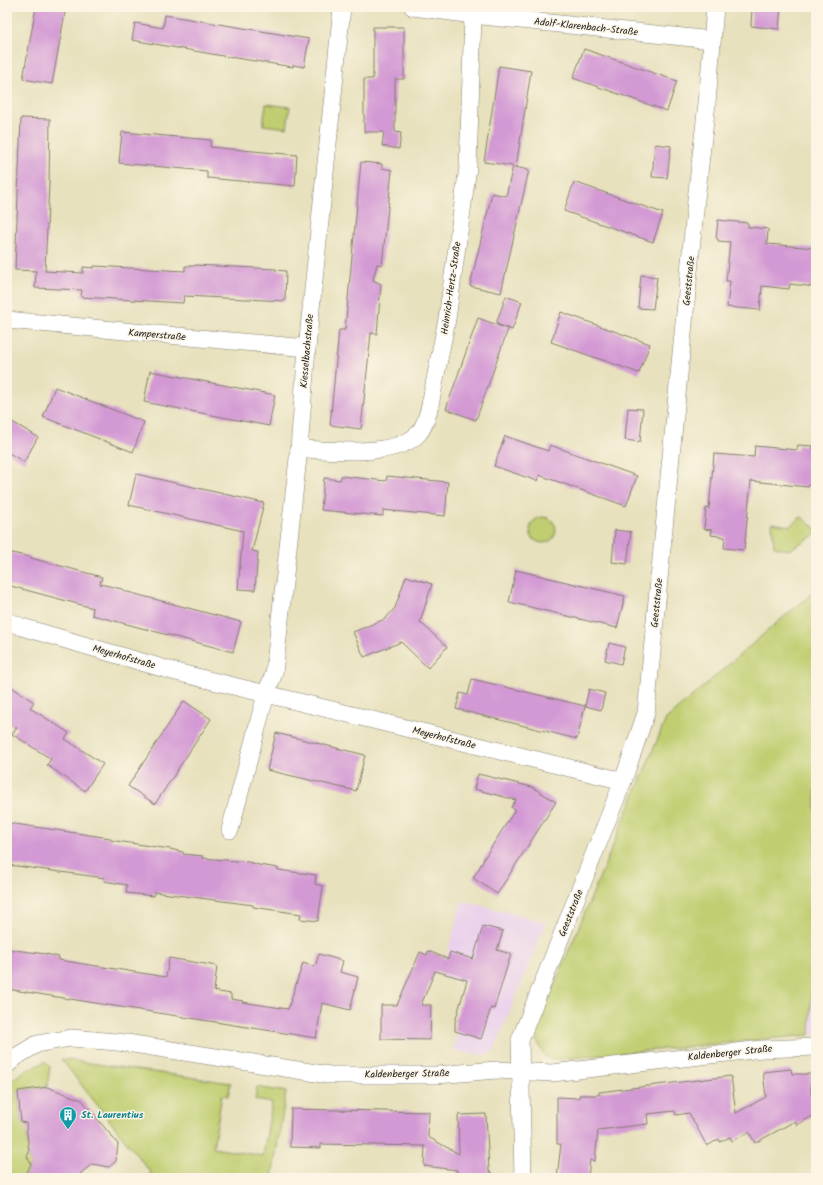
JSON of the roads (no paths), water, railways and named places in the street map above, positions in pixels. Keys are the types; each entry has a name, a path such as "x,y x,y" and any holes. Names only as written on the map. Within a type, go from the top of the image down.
{"street":[{"name":"Kiesselbachstraße","path":"266,694 274,673 299,449 307,348 342,7"},
{"name":"Adolf-Klarenbach-Straße","path":"413,7 473,15 712,40"},
{"name":"Geeststraße","path":"523,1178 520,1040 623,781 646,713 696,200 707,103 715,7"},
{"name":"Heinrich-Hertz-Straße","path":"299,449 377,451 400,446 409,442 419,433 427,418 447,319 468,167 473,15"},
{"name":"Kamperstraße","path":"7,320 307,348"},
{"name":"Meyerhofstraße","path":"7,621 22,627 176,672 623,781"},
{"path":"230,830 266,694"},
{"name":"Kaldenberger Straße","path":"7,1064 37,1044 71,1038 127,1043 329,1075 437,1075 496,1070 552,1073 762,1049 816,1047"}],"place":[{"name":"St. Laurentius","path":"68,1130"}]}
